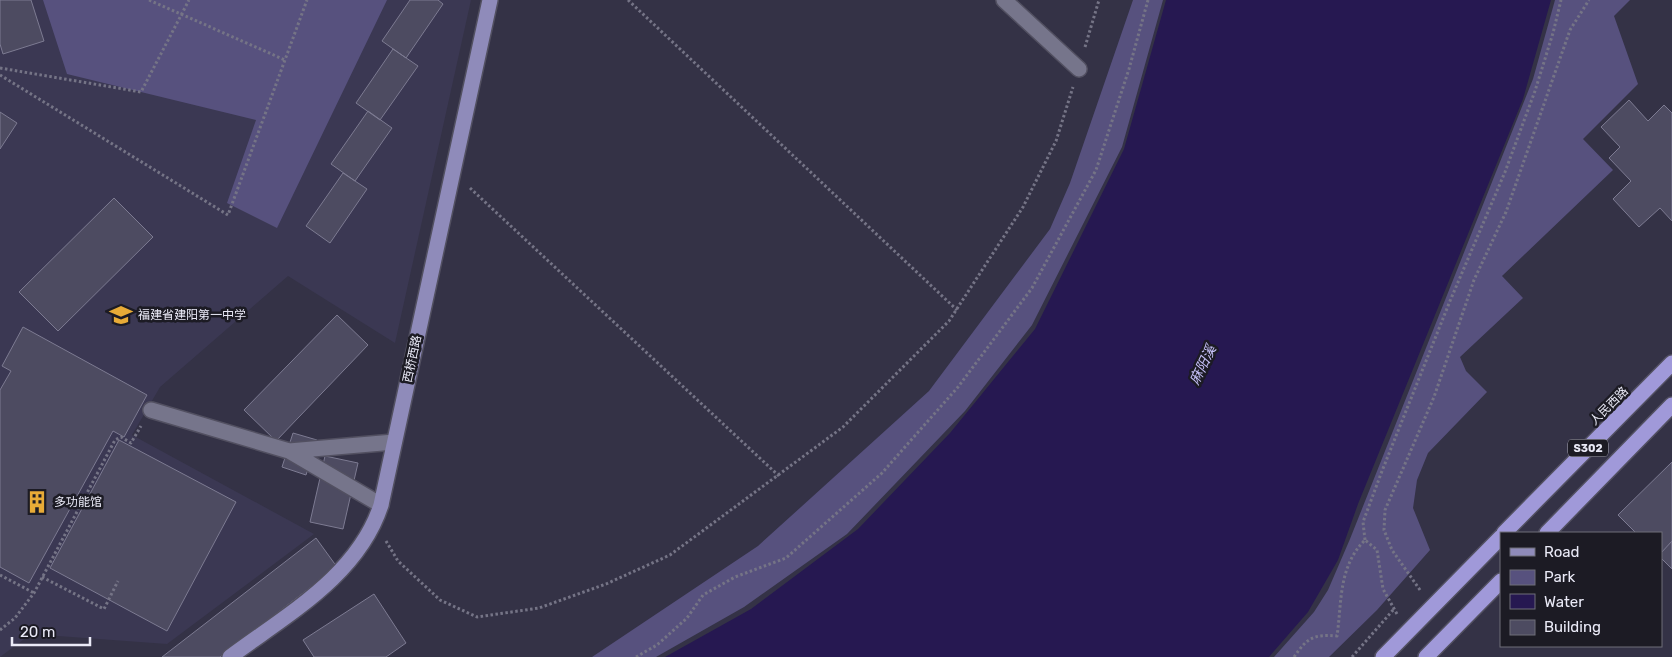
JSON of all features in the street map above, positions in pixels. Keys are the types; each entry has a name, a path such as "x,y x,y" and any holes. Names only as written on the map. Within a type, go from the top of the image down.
{"highway":[{"name":"人民西路","path":"1505,532 1672,364"},
{"name":"S302","path":"1548,532 1672,405"},
{"path":"1383,657 1500,538"},
{"path":"1427,657 1500,582"}],"main road":[{"name":"西桥西路","path":"230,657 321,588 349,563 375,523 381,505 490,0"}],"street":[{"path":"1004,0 1079,69"},
{"path":"151,410 289,452 381,505"},
{"path":"289,452 394,442"}],"path":[{"path":"149,0 285,60"},
{"path":"0,68 141,92 189,0"},
{"path":"0,74 228,216 307,0"},
{"path":"628,0 957,310"},
{"path":"375,523 398,561 440,600 477,616 539,608 606,584 670,554 779,476 843,428 949,322 1023,207 1056,141 1099,0"},
{"path":"636,657 657,645 681,623 704,595 735,577 786,558 882,473 958,387 1032,288 1096,170 1130,69 1148,0"},
{"path":"1411,629 1394,609 1383,589 1378,550 1365,540 1363,522 1450,301 1508,164 1554,33 1561,0"},
{"path":"1433,605 1392,550 1384,530 1385,510 1437,388 1474,280 1506,212 1570,30 1589,0"},
{"path":"453,172 779,476"},
{"path":"0,630 15,618 34,593 115,440 120,437 131,443 151,410"},
{"path":"1294,657 1304,642 1320,634 1337,636 1339,597 1347,568 1353,552 1365,540"},
{"path":"0,575 34,593"},
{"path":"42,576 104,609 118,581"},
{"path":"1352,657 1394,609"}],"shaded area":[{"name":"福建省建阳第一中学","path":"0,0 471,0 395,343 288,276 160,387 132,435 314,534 167,644 31,634 0,657"}],"green space":[{"path":"43,0 387,0 277,228 227,203 256,120 67,74"},
{"path":"1133,0 1163,0 1122,147 1032,325 965,411 847,534 744,607 656,657 592,657 758,546 929,391 1050,229 1070,183"},
{"path":"1555,0 1630,0 1614,16 1638,84 1583,139 1613,170 1502,276 1523,298 1460,357 1466,371 1487,392 1428,453 1417,480 1413,508 1430,550 1377,610 1329,657 1274,657 1314,612 1328,590 1350,539 1533,79"}],"water":[{"name":"麻阳溪","path":"1166,0 1551,0 1523,99 1358,504 1338,560 1308,612 1269,657 665,657 751,609 858,529 950,433 1035,329 1124,149"}],"building":[{"path":"0,0 31,0 44,41 3,54 0,44"},
{"path":"410,0 438,0 443,4 406,58 382,41"},
{"path":"393,49 418,66 380,120 356,103"},
{"path":"1629,100 1648,121 1664,105 1672,113 1672,221 1660,208 1639,227 1613,199 1631,181 1609,158 1620,147 1601,127"},
{"path":"368,111 392,128 355,181 331,164"},
{"path":"0,112 17,123 0,149"},
{"path":"343,173 367,189 330,243 306,226"},
{"path":"114,198 153,237 58,331 19,292"},
{"path":"337,315 368,345 276,441 244,410"},
{"name":"多功能馆","path":"23,327 147,395 124,437 113,431 29,583 0,567 0,390 11,371 2,366"},
{"path":"293,433 317,440 306,475 282,467"},
{"path":"119,440 236,502 167,631 50,568"},
{"path":"325,456 358,463 343,529 310,522"},
{"path":"1672,462 1672,569 1662,559 1662,532 1635,532 1618,515"},
{"path":"316,538 337,567 220,657 162,657"},
{"path":"1672,541 1672,569 1662,559 1662,552"},
{"path":"374,594 406,643 386,657 314,657 303,640"}],"place":[{"name":"福建省建阳第一中学","path":"121,315"},
{"name":"多功能馆","path":"37,502"}]}
